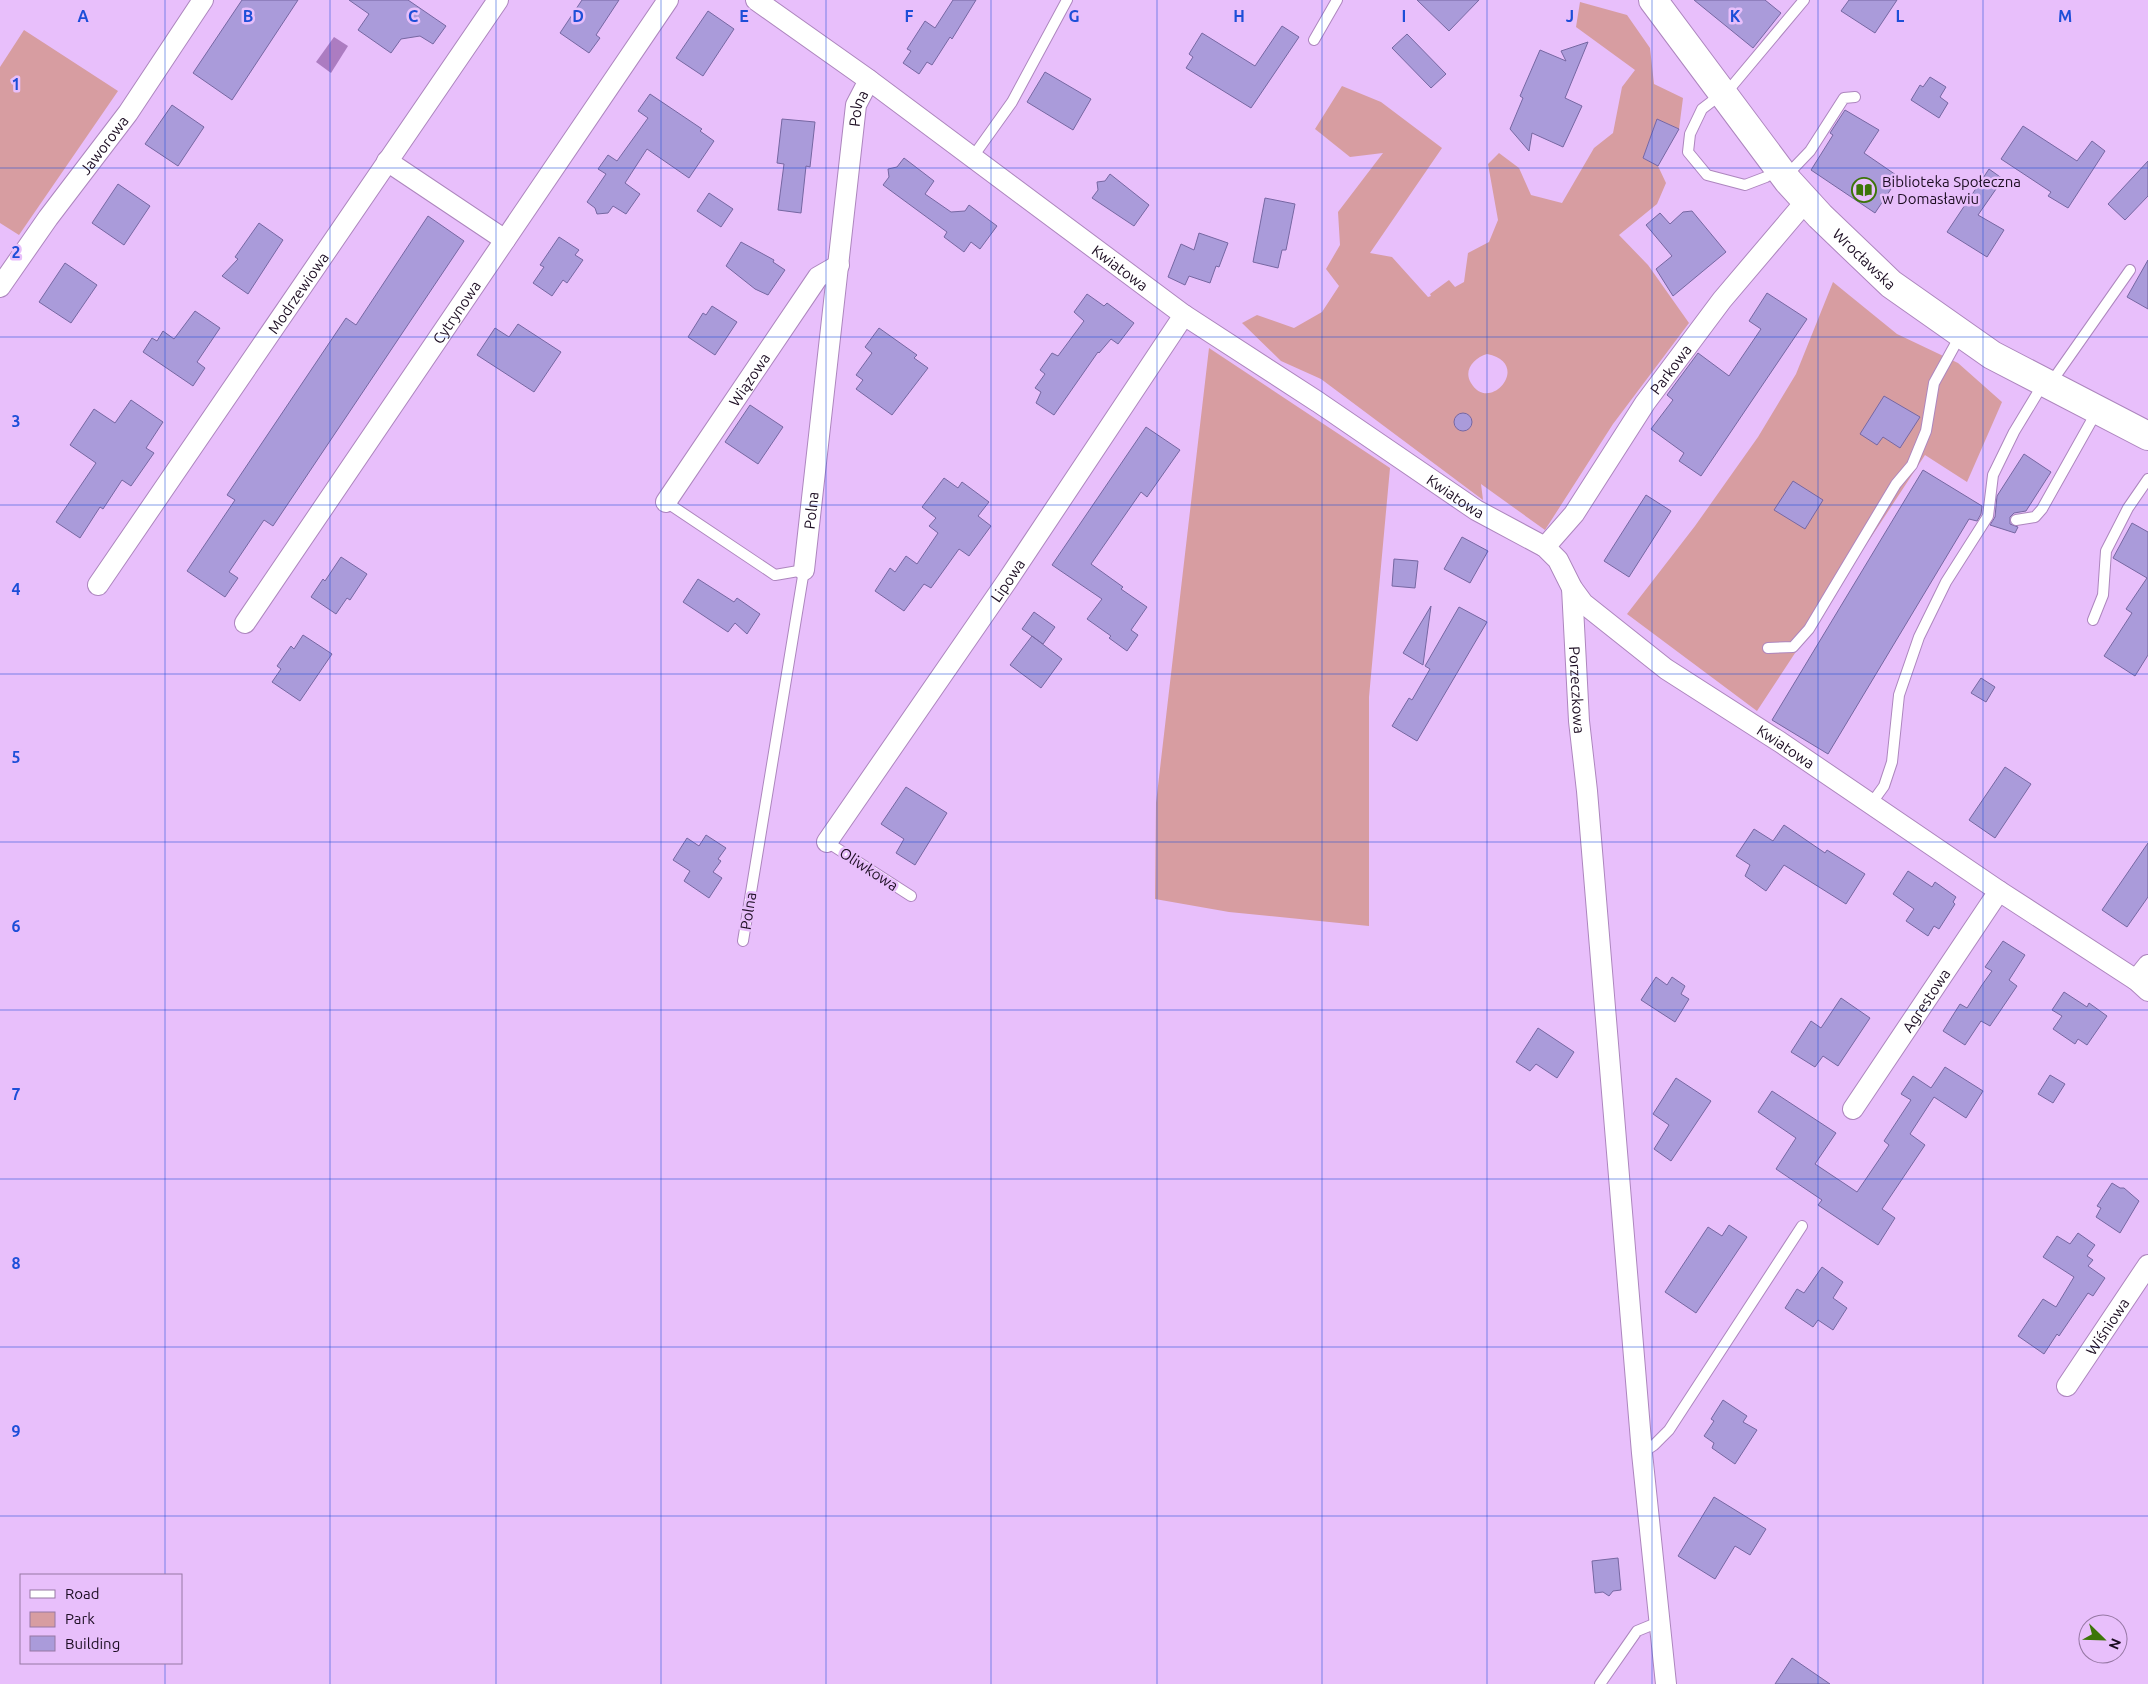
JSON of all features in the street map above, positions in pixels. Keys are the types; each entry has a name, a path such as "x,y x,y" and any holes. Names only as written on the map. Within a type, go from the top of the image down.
{"main road":[{"name":"Wrocławska","path":"1653,0 1782,173 1806,201 1892,284 1992,355 2148,436"}],"street":[{"name":"Jaworowa","path":"0,287 48,218 128,113 203,0"},
{"name":"Modrzewiowa","path":"98,585 498,0"},
{"name":"Cytrynowa","path":"245,623 668,0"},
{"name":"Kwiatowa","path":"756,0 869,80 1184,315 1318,402 1476,510 1545,547 1558,560 1572,588 1583,603 1666,669 1780,742 1999,891 2144,979"},
{"name":"Polna","path":"804,570 856,105 869,80"},
{"path":"387,161 505,240"},
{"name":"Parkowa","path":"1545,547 1574,514 1646,403 1722,300 1806,201"},
{"name":"Wiązowa","path":"666,502 818,277 839,265"},
{"name":"Lipowa","path":"827,842 1007,581 1184,315"},
{"name":"Porzeczkowa","path":"1572,588 1580,721 1642,1453 1666,1684"},
{"name":"Agrestowa","path":"1853,1109 1999,891"},
{"name":"Wiśniowa","path":"2067,1386 2148,1265"}],"lane":[{"path":"972,158 1012,102 1067,0"},
{"path":"1314,40 1337,0"},
{"path":"1804,0 1736,81 1702,108 1690,134 1688,152 1707,175 1745,185 1782,173 1810,152 1844,98 1855,97"},
{"path":"1871,804 1884,786 1892,762 1899,695 1918,637 1946,582 1988,516 1993,475 2014,432 2130,270"},
{"path":"1768,648 1793,647 1809,629 1896,484 1912,465 1926,431 1934,383 1961,333"},
{"path":"2016,520 2035,517 2042,509 2098,410"},
{"path":"2093,620 2103,595 2106,551 2128,508 2148,479"},
{"path":"666,502 775,575 804,570"},
{"name":"Polna","path":"744,941 804,570"},
{"name":"Oliwkowa","path":"827,842 911,896"},
{"path":"1642,1453 1654,1445 1669,1430 1802,1226"},
{"path":"1600,1684 1637,1631 1659,1622"}],"green space":[{"path":"1580,2 1627,15 1650,48 1654,84 1683,98 1679,129 1657,119 1643,158 1658,166 1666,183 1657,204 1619,235 1648,265 1689,323 1613,424 1545,530 1481,484 1483,500 1321,379 1281,361 1242,323 1257,315 1294,328 1322,312 1339,286 1326,269 1340,245 1338,212 1383,153 1350,157 1315,129 1342,86 1381,102 1442,148 1370,253 1392,257 1428,297 1449,280 1455,287 1464,282 1468,253 1489,242 1498,220 1488,164 1499,153 1519,168 1531,195 1562,203 1594,148 1613,133 1622,87 1635,70 1576,27","holes":["1487,354 1500,359 1507,367 1507,376 1503,384 1497,390 1488,393 1479,391 1471,383 1468,374 1471,365 1478,358","1463,413 1471,418 1471,427 1463,431 1459,430 1454,422"]},
{"path":"24,30 118,91 19,235 0,223 0,67"},
{"path":"1833,282 1897,334 1958,363 2002,402 1967,482 1925,455 1757,711 1627,614 1695,526 1758,437 1796,374"},
{"path":"1209,348 1390,468 1369,697 1369,926 1229,912 1155,899 1156,803"}],"shaded area":[{"path":"334,37 348,46 331,73 316,62"}],"building":[{"path":"242,0 298,0 232,100 193,73"},
{"path":"349,0 408,0 446,26 433,44 420,36 401,39 391,53 358,30 369,14"},
{"path":"582,0 619,0 596,35 600,38 589,53 560,33"},
{"path":"953,0 976,0 952,39 950,37 932,65 927,62 919,74 903,63 911,51 907,49 925,21 935,28"},
{"path":"1417,0 1479,0 1449,31"},
{"path":"1694,0 1765,0 1781,13 1753,48"},
{"path":"1849,0 1897,0 1875,33 1841,11"},
{"path":"708,11 734,29 703,76 676,58"},
{"path":"1282,26 1299,37 1251,108 1186,68 1193,57 1189,54 1202,33 1255,66"},
{"path":"1407,34 1446,74 1431,88 1392,48"},
{"path":"1588,42 1565,98 1582,106 1563,147 1532,133 1529,151 1510,129 1523,98 1520,96 1540,50 1566,61 1561,51"},
{"path":"1045,72 1091,99 1073,130 1027,102"},
{"path":"1930,77 1946,87 1940,97 1948,103 1939,118 1911,100 1920,85 1923,87"},
{"path":"650,94 702,129 700,131 714,141 689,178 647,149 625,183 640,194 626,214 613,206 608,213 597,214 595,208 587,202 606,174 598,169 608,155 617,161 648,118 638,111"},
{"path":"172,105 204,127 178,166 145,144"},
{"path":"1845,110 1879,130 1864,153 1899,177 1875,213 1811,170 1833,135 1830,133"},
{"path":"782,119 815,122 810,167 806,166 801,213 778,210 784,164 777,163"},
{"path":"1657,119 1679,129 1658,166 1643,158"},
{"path":"2023,126 2077,161 2092,141 2105,151 2068,208 2048,196 2051,192 2001,159"},
{"path":"904,158 934,181 925,194 951,212 965,211 969,205 997,226 980,249 971,242 964,252 944,237 947,232 883,185 889,177 888,169 897,167"},
{"path":"2148,161 2148,196 2125,220 2108,204"},
{"path":"1989,169 2003,179 1978,215 2004,230 1987,257 1947,232"},
{"path":"1110,174 1149,205 1134,226 1092,198 1098,190 1097,182 1105,181"},
{"path":"118,184 150,206 124,245 92,223"},
{"path":"709,193 733,209 721,227 697,211"},
{"path":"1265,198 1295,204 1286,250 1282,250 1278,268 1253,262"},
{"path":"1692,211 1726,252 1673,296 1656,269 1672,256 1646,225 1660,213 1670,224 1683,212"},
{"path":"428,216 464,241 273,526 264,520 229,572 238,578 225,597 187,571 235,500 227,495 346,318 356,325"},
{"path":"259,223 283,240 248,294 222,276 238,259 235,257"},
{"path":"1199,233 1228,243 1219,267 1216,266 1210,283 1189,276 1185,285 1168,277 1181,244 1194,250"},
{"path":"559,237 579,250 575,255 583,260 567,283 563,280 552,296 533,283 544,267 540,265"},
{"path":"741,242 774,260 773,262 785,270 768,295 755,289 726,266"},
{"path":"2148,260 2148,309 2127,297"},
{"path":"65,263 97,285 71,323 39,302"},
{"path":"1767,293 1807,319 1701,476 1679,461 1684,453 1651,429 1673,400 1667,395 1698,353 1729,376 1761,329 1749,321"},
{"path":"1087,294 1104,306 1107,303 1134,323 1118,344 1111,339 1098,352 1054,415 1036,403 1041,392 1035,388 1045,374 1040,370 1052,353 1058,356 1084,321 1074,312"},
{"path":"712,306 737,322 715,355 688,337 703,313 706,315"},
{"path":"195,311 220,328 197,362 205,368 193,386 143,352 152,338 157,341 163,331 174,339"},
{"path":"518,324 561,352 534,392 477,355 495,328 509,337"},
{"path":"879,328 917,355 914,358 928,368 892,415 856,389 863,380 856,375 872,353 865,347"},
{"path":"1884,396 1920,417 1900,448 1883,437 1877,445 1860,434"},
{"path":"131,400 163,422 146,448 154,453 131,486 122,480 103,509 100,507 80,538 56,522 96,463 70,445 94,409 115,423"},
{"path":"750,405 783,427 758,464 725,442"},
{"path":"1463,413 1469,416 1472,422 1469,428 1463,431 1457,428 1454,422 1457,416"},
{"path":"1146,427 1180,450 1147,497 1141,492 1091,564 1123,587 1121,589 1147,607 1131,630 1138,635 1127,651 1109,638 1111,636 1087,619 1102,599 1052,565"},
{"path":"2024,454 2051,472 2026,511 2014,513 2010,517 2010,524 2018,527 2015,533 1990,525 1995,517 1997,496"},
{"path":"1923,470 1982,506 1981,514 1977,521 1969,519 1828,754 1772,720"},
{"path":"944,478 958,488 962,482 989,502 978,516 991,526 969,556 959,549 931,588 924,584 904,611 875,591 890,568 895,572 906,556 917,564 938,533 929,526 936,518 922,507"},
{"path":"1793,481 1823,500 1805,529 1774,510"},
{"path":"1646,495 1671,511 1629,577 1604,561"},
{"path":"2132,523 2148,532 2148,655 2135,676 2104,656 2132,613 2126,609 2147,578 2113,558"},
{"path":"1462,537 1488,551 1470,583 1444,569"},
{"path":"341,557 367,574 350,600 347,598 336,614 311,597 323,579 325,581"},
{"path":"1394,559 1418,561 1415,588 1392,586"},
{"path":"698,579 734,602 737,598 760,614 747,634 735,623 728,632 683,602"},
{"path":"1431,606 1423,665 1403,653"},
{"path":"1459,607 1487,622 1417,741 1392,726 1409,698 1412,700 1430,669 1425,666"},
{"path":"1034,612 1055,627 1043,644 1022,629"},
{"path":"303,635 332,654 300,701 272,682 281,669 277,666 291,646 294,649"},
{"path":"1032,636 1062,659 1041,688 1010,665"},
{"path":"1981,678 1995,687 1986,702 1971,693"},
{"path":"2005,767 2031,784 1995,838 1969,820"},
{"path":"906,787 947,813 915,865 896,853 904,839 881,824"},
{"path":"1784,825 1825,853 1827,850 1865,874 1846,904 1784,865 1766,891 1745,876 1750,865 1736,856 1754,829 1773,841"},
{"path":"706,835 726,848 718,859 721,861 713,872 722,878 709,898 684,881 690,871 673,860 687,838 699,846"},
{"path":"2148,843 2148,897 2127,927 2102,910"},
{"path":"1908,871 1932,887 1935,882 1956,897 1953,902 1955,904 1939,929 1934,926 1928,936 1906,921 1914,909 1893,894"},
{"path":"2003,941 2025,955 2009,980 2017,986 1990,1026 1981,1021 1965,1045 1943,1031 1960,1004 1967,1008 1992,971 1985,967"},
{"path":"1656,977 1667,985 1672,977 1685,986 1681,994 1689,999 1675,1022 1641,1000"},
{"path":"2064,992 2087,1007 2089,1003 2107,1016 2087,1045 2078,1039 2075,1044 2053,1029 2062,1016 2052,1010"},
{"path":"1841,998 1870,1018 1838,1066 1823,1056 1815,1067 1791,1052 1811,1021 1821,1028"},
{"path":"1538,1028 1574,1052 1557,1078 1536,1064 1530,1071 1516,1062"},
{"path":"1945,1067 1983,1091 1966,1118 1934,1097 1910,1134 1925,1145 1882,1209 1895,1218 1878,1245 1818,1205 1822,1200 1776,1169 1796,1138 1758,1112 1772,1091 1836,1133 1815,1164 1857,1192 1889,1145 1884,1141 1911,1100 1901,1094 1913,1076 1931,1088"},
{"path":"2050,1075 2065,1084 2053,1103 2038,1094"},
{"path":"1676,1078 1711,1101 1671,1161 1654,1149 1669,1125 1653,1114"},
{"path":"2112,1183 2120,1188 2124,1188 2139,1201 2120,1233 2096,1217 2101,1208 2097,1206"},
{"path":"1729,1225 1747,1237 1696,1313 1665,1292 1708,1227 1722,1236"},
{"path":"2078,1233 2095,1245 2087,1256 2093,1260 2088,1266 2105,1278 2093,1296 2088,1293 2059,1336 2057,1334 2044,1354 2018,1336 2043,1299 2056,1307 2074,1277 2043,1257 2057,1236 2070,1244"},
{"path":"1822,1267 1843,1282 1833,1298 1847,1308 1833,1330 1818,1320 1813,1327 1785,1308 1797,1289 1804,1293"},
{"path":"1723,1400 1747,1416 1743,1422 1757,1430 1735,1464 1712,1448 1714,1443 1704,1436 1714,1421 1711,1419"},
{"path":"1714,1497 1766,1529 1750,1555 1735,1546 1715,1579 1678,1556"},
{"path":"1618,1558 1621,1590 1613,1591 1609,1596 1603,1592 1595,1593 1592,1561"},
{"path":"1792,1658 1830,1684 1775,1684"}],"place":[{"name":"Biblioteka Społeczna w Domasławiu","path":"1864,190"}]}
